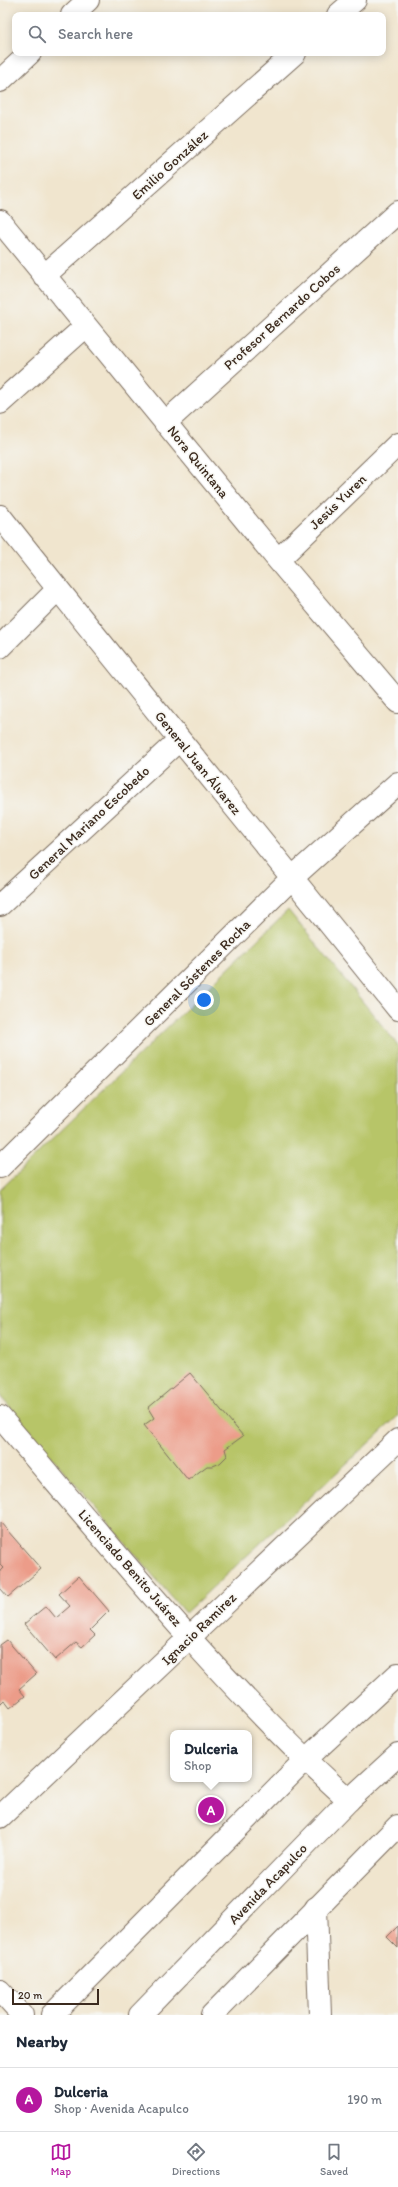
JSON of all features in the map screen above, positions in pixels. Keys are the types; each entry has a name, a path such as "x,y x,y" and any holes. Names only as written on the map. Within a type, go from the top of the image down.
{"street":[{"path":"75,12 88,0"},
{"path":"341,12 355,0"},
{"path":"0,81 27,56"},
{"name":"Emilio González","path":"44,276 293,56"},
{"name":"Profesor Bernardo Cobos","path":"165,422 398,212"},
{"name":"Nora Quintana","path":"0,221 278,560 398,702"},
{"path":"0,403 86,326"},
{"name":"Jesús Yuren","path":"278,560 398,444"},
{"name":"General Juan Álvarez","path":"0,516 179,740 293,878 398,1009"},
{"path":"0,647 58,589"},
{"name":"General Mariano Escobedo","path":"0,905 179,740"},
{"name":"General Sóstenes Rocha","path":"0,1167 293,878 398,783"},
{"name":"Licenciado Benito Juárez","path":"0,1417 190,1638 305,1760 350,1800"},
{"name":"Ignacio Ramirez","path":"0,1817 398,1440"},
{"path":"52,2015 305,1760 398,1674"},
{"name":"Avenida Acapulco","path":"140,2015 350,1800 398,1754"},
{"path":"212,2015 316,1908 397,1830"},
{"path":"316,1908 320,2015"},
{"path":"0,1991 22,2015"}],"green space":[{"path":"288,910 398,1045 398,1416 185,1613 0,1396 0,1190"}],"building":[{"path":"190,1373 243,1436 225,1449 227,1456 220,1463 213,1466 207,1466 188,1480 144,1425 154,1418 148,1408"},
{"path":"0,1522 41,1569 8,1597 0,1588 0,1571 3,1568 0,1565"},
{"path":"79,1576 109,1611 90,1630 95,1635 82,1647 76,1642 55,1660 24,1624 46,1606 56,1618 70,1606 59,1594"},
{"path":"7,1640 36,1674 19,1689 25,1696 10,1708 4,1700 0,1704 0,1645"},
{"path":"398,1926 398,1948 387,1937"}],"place":[{"name":"Dulceria","path":"211,1810"}]}
